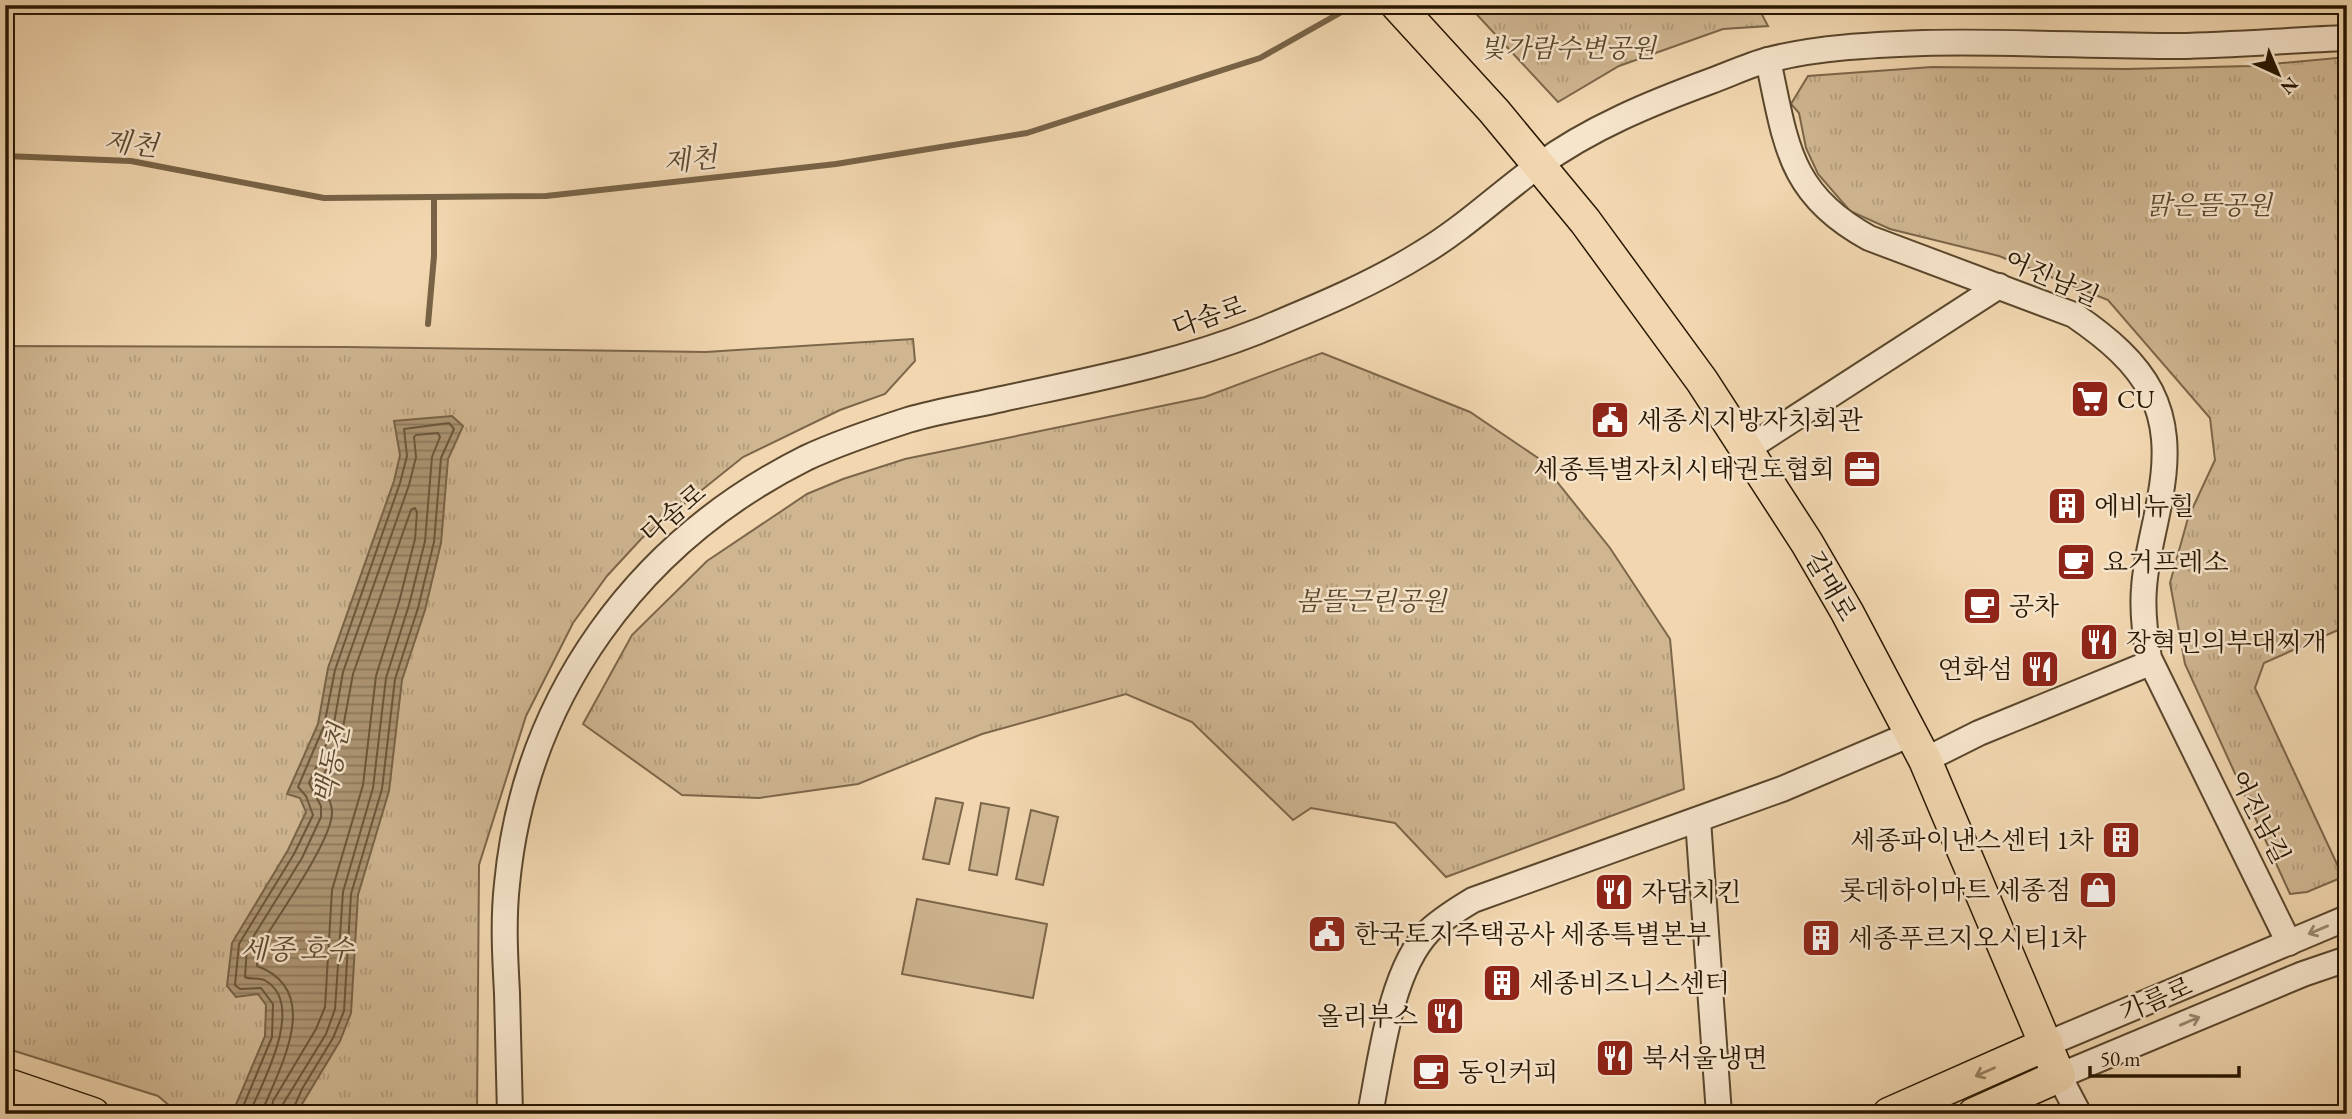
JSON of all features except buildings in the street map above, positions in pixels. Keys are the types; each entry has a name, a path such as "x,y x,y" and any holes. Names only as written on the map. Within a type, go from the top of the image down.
{"main road":[{"name":"갈매로","path":"1397,5 1540,164 1647,306 1747,449 1807,543 1847,612 1918,747 2059,1076"},
{"name":"가름로","path":"1889,1114 2047,1044"},
{"name":"가름로","path":"1974,1114 2059,1076"},
{"path":"5,1084 93,1114"}],"street":[{"name":"다솜로","path":"510,1114 506,886 516,825 530,770 545,732 586,650 620,604 698,527 754,487 810,456 912,419 1163,363 1237,339 1318,306 1424,252 1540,164 1594,130 1690,89 1768,60 1858,45 1996,43 2180,46 2347,37"},
{"name":"어진남길","path":"1768,60 1791,157 1804,184 1826,209 1846,226 1870,238 2074,314 2100,332 2129,358 2149,385 2162,418 2166,449 2161,497 2149,547 2143,590 2144,627 2150,663 2289,943"},
{"path":"1747,449 1999,286"},
{"path":"1370,1114 1397,984 1415,949 1430,931 1473,900 1782,789 1918,747 1979,733 2150,663"},
{"path":"1698,820 1719,1114"},
{"name":"가름로","path":"2047,1044 2347,918"},
{"name":"가름로","path":"2059,1076 2347,958"},
{"name":"갈매로","path":"2059,1076 2079,1114"}],"green space":[{"name":"빛가람수변공원","path":"1468,5 1757,5 1768,26 1723,29 1619,66 1558,102"},
{"name":"맑은뜰공원","path":"2347,57 2347,626 2264,663 2255,688 2343,877 2307,892 2290,894 2185,664 2170,583 2188,518 2215,460 2210,418 2108,300 1999,256 1890,229 1850,211 1818,174 1806,148 1799,113 1791,104 1808,76 1932,67 2126,69 2250,66"},
{"path":"913,339 915,361 885,394 840,410 743,457 642,538 607,576 573,623 526,716 479,865 477,1114 179,1114 158,1096 5,1048 5,346 706,352"},
{"name":"봄뜰근린공원","path":"1322,353 1470,412 1538,458 1610,548 1670,639 1684,789 1446,877 1395,823 1311,808 1293,820 1192,722 1126,694 982,734 858,784 759,798 682,795 583,724 632,635 707,561 807,494 905,459 1205,397"},
{"path":"936,798 963,803 949,864 923,859"},
{"path":"981,803 1009,808 997,875 969,870"},
{"path":"1031,810 1058,817 1043,885 1016,879"},
{"path":"917,899 1047,924 1033,998 902,974"}],"water":[{"name":"세종 호수","path":"452,416 463,426 448,459 441,543 425,610 402,680 389,791 358,895 351,1013 340,1041 296,1114 232,1114 265,1036 266,1005 258,994 236,997 227,986 232,943 288,850 306,812 300,798 287,794 318,724 328,668 394,481 400,455 394,421"}],"waterway":[{"name":"제천","path":"5,156 131,161 324,198 546,196 836,164 1027,133 1260,58 1354,5"},
{"name":"백동천","path":"428,324 434,256 434,197"}],"place":[{"name":"CU","path":"2090,399"},
{"name":"세종시지방자치회관","path":"1610,420"},
{"name":"세종특별자치시태권도협회","path":"1862,469"},
{"name":"에비뉴힐","path":"2067,506"},
{"name":"요거프레소","path":"2076,562"},
{"name":"공차","path":"1982,606"},
{"name":"장혁민의부대찌개","path":"2099,642"},
{"name":"연화섬","path":"2040,669"},
{"name":"세종파이낸스센터 1차","path":"2121,840"},
{"name":"롯데하이마트 세종점","path":"2098,890"},
{"name":"자담치킨","path":"1614,892"},
{"name":"한국토지주택공사 세종특별본부","path":"1327,934"},
{"name":"세종푸르지오시티1차","path":"1821,938"},
{"name":"세종비즈니스센터","path":"1502,983"},
{"name":"올리부스","path":"1445,1016"},
{"name":"북서울냉면","path":"1615,1058"},
{"name":"동인커피","path":"1431,1072"}]}
